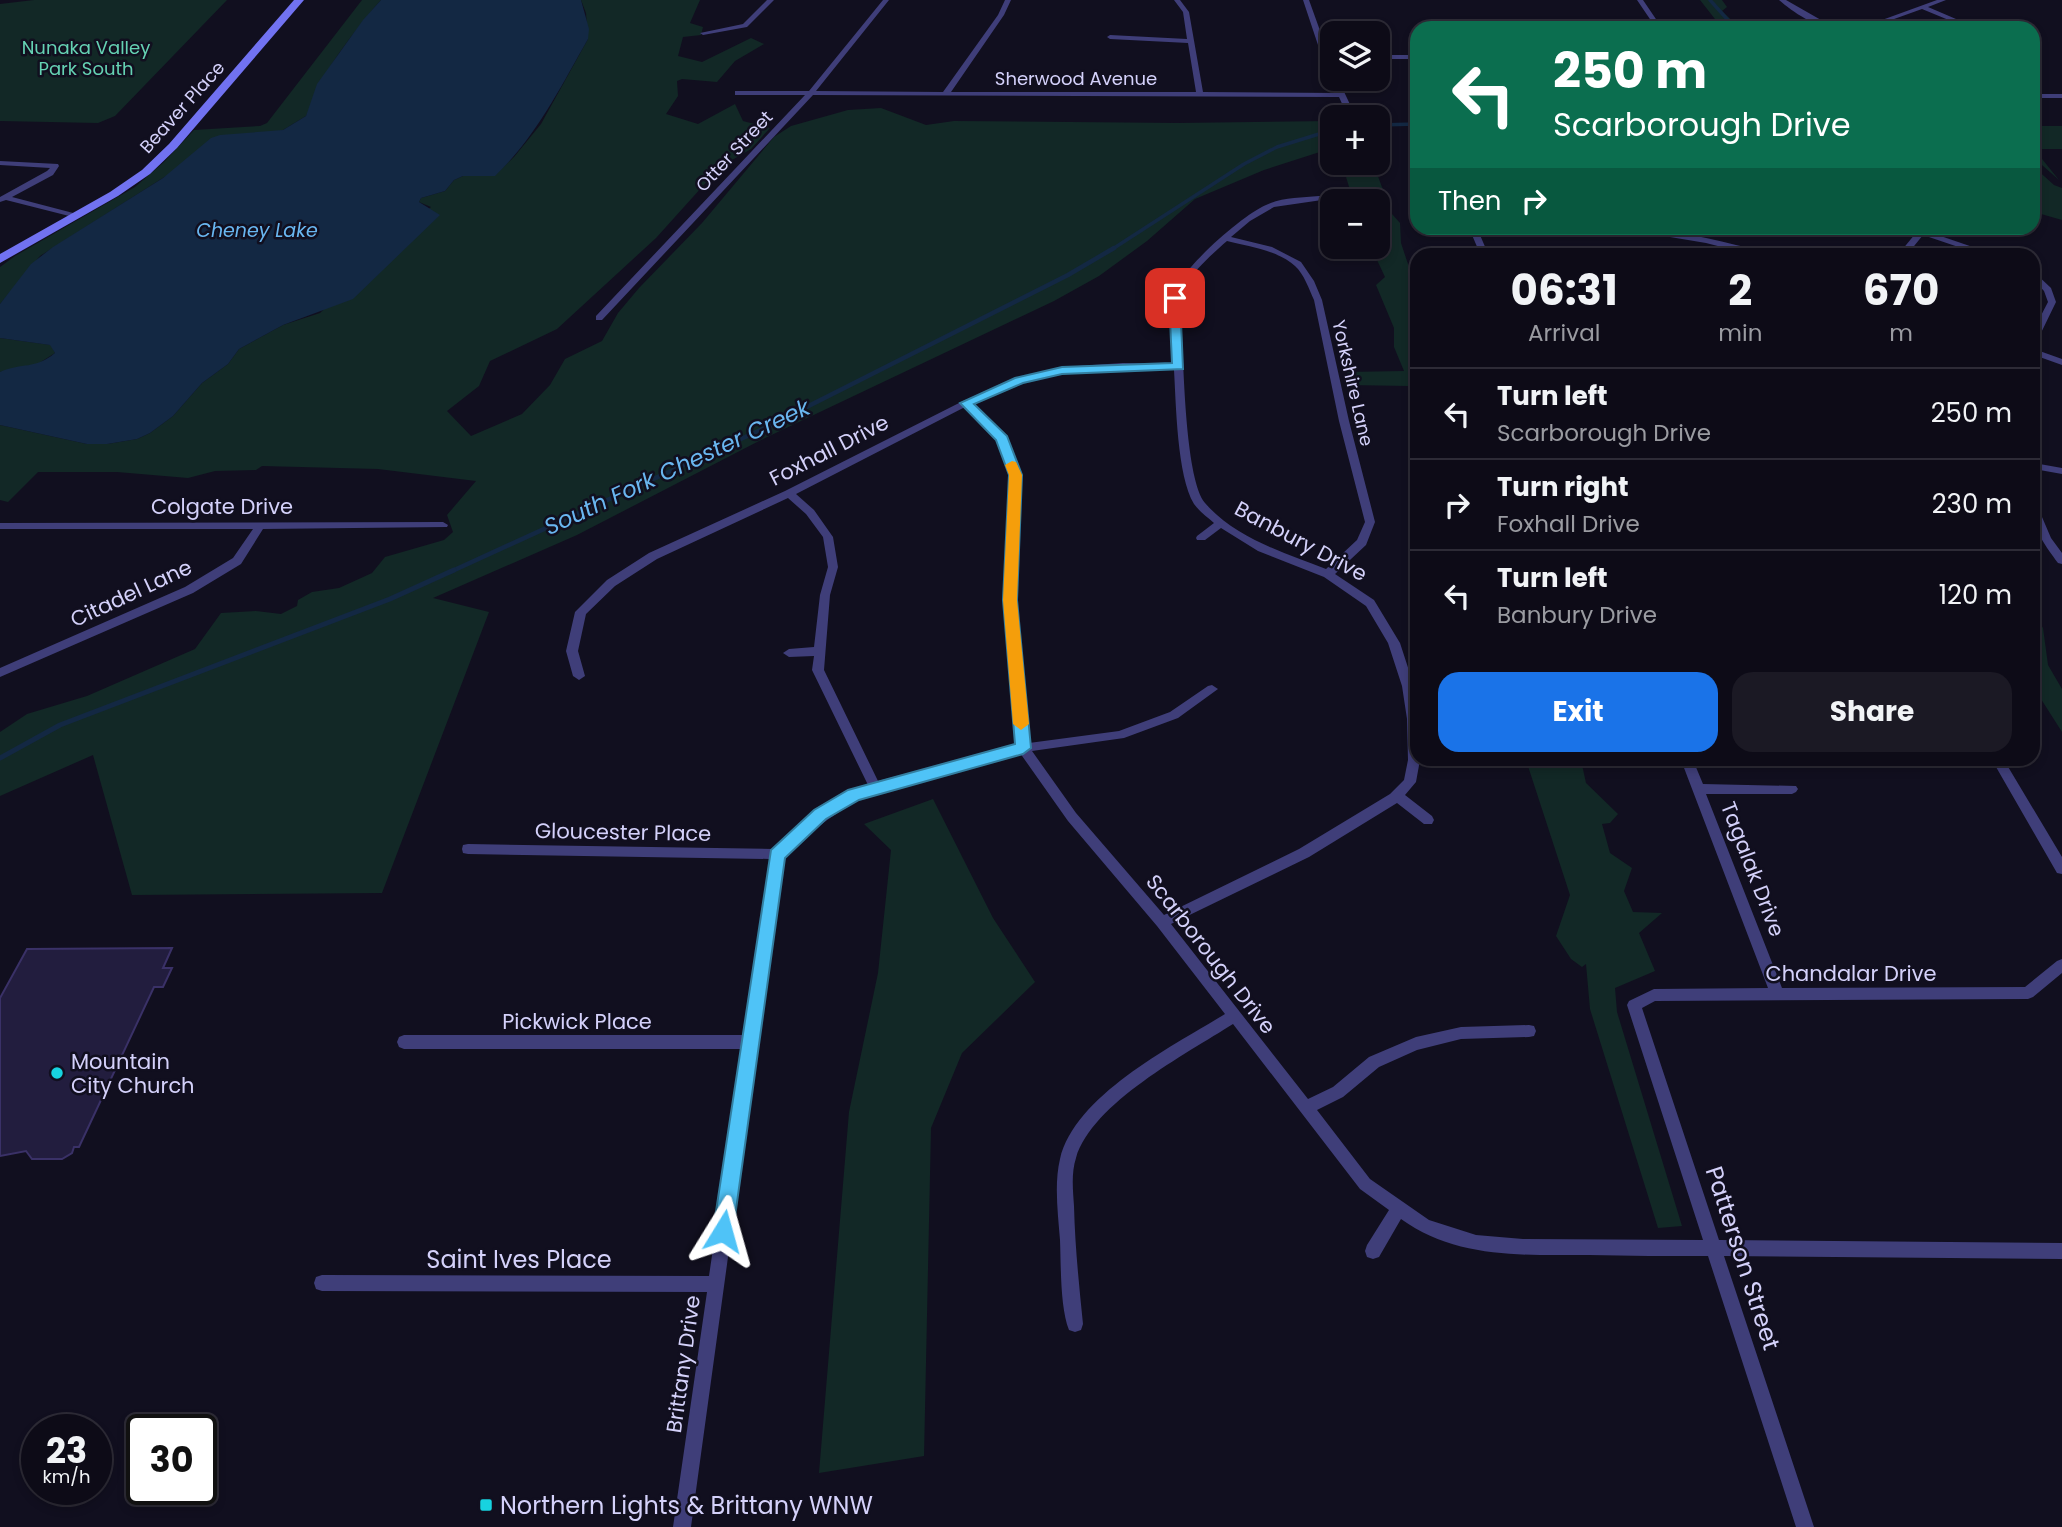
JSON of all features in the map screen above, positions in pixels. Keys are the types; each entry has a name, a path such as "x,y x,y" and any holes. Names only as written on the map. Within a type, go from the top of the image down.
{"street":[{"name":"Beaver Place","path":"0,259 128,185 161,159 299,0"},
{"path":"703,33 745,26 771,0"},
{"name":"Otter Street","path":"599,318 811,93 886,0"},
{"path":"946,93 1001,15 1007,0"},
{"path":"1177,0 1186,12 1200,94"},
{"path":"1306,0 1320,36"},
{"path":"1640,0 1654,21"},
{"path":"1782,0 1820,21"},
{"path":"1883,21 1943,0"},
{"path":"1923,7 1957,21"},
{"path":"1110,37 1191,41"},
{"path":"1390,57 1410,57"},
{"path":"1339,91 1346,105"},
{"path":"738,93 811,93"},
{"name":"Sherwood Avenue","path":"811,93 1341,95"},
{"path":"2040,96 2062,96"},
{"path":"0,163 55,166 50,173 3,199"},
{"path":"1226,238 1272,205 1319,198"},
{"path":"3,199 74,216"},
{"path":"1680,235 1739,248"},
{"path":"1937,235 1973,248"},
{"name":"Banbury Drive","path":"1226,238 1178,286 1175,298 1182,429 1192,485 1199,503 1220,523 1262,548 1328,574 1370,603 1394,643 1410,699"},
{"name":"Yorkshire Lane","path":"1226,238 1269,249 1298,264 1310,281 1318,300 1344,421 1370,522 1362,542 1328,574"},
{"path":"2040,281 2048,290 2052,302 2040,325"},
{"path":"2040,354 2062,362"},
{"name":"Foxhall Drive","path":"579,676 572,651 581,612 611,583 665,550 789,493 966,403 1019,381 1062,370 1123,366 1179,367"},
{"path":"966,403 1002,439 1016,475 1010,600 1023,748"},
{"path":"2040,467 2062,471"},
{"path":"789,493 810,512 828,537 833,566 825,595 818,670 875,787"},
{"path":"1202,538 1220,523"},
{"path":"2040,524 2046,539 2062,560"},
{"name":"Colgate Drive","path":"0,526 443,525"},
{"name":"Citadel Lane","path":"0,673 189,590 237,561 260,526"},
{"path":"789,653 820,651"},
{"path":"777,855 820,815 854,795 1023,748 1120,735 1174,715 1212,689"},
{"name":"Scarborough Drive","path":"1023,748 1072,817 1162,922 1365,1184 1399,1209 1425,1227 1476,1243 1523,1247 1713,1249"},
{"name":"Banbury Drive","path":"1162,922 1304,853 1397,796 1410,782 1414,766"},
{"name":"Tagalak Drive","path":"1690,766 1778,995"},
{"path":"2002,766 2062,869"},
{"path":"1700,789 1792,789"},
{"path":"1397,796 1428,820"},
{"name":"Gloucester Place","path":"468,849 777,855"},
{"name":"Brittany Drive","path":"682,1527 777,855"},
{"name":"Chandalar Drive","path":"1634,1005 1654,995 2028,993 2062,965"},
{"name":"Patterson Street","path":"1634,1005 1805,1527"},
{"path":"1075,1324 1067,1253 1065,1183 1069,1154 1083,1129 1105,1102 1234,1016"},
{"path":"1305,1108 1338,1092 1374,1062 1416,1044 1461,1033 1529,1031"},
{"name":"Pickwick Place","path":"404,1042 750,1042"},
{"path":"1373,1251 1399,1209"},
{"path":"1713,1249 2062,1251"},
{"name":"Saint Ives Place","path":"323,1283 715,1284"}],"green space":[{"name":"Nunaka Valley Park South","path":"34,0 227,0 115,116 98,123 0,121 0,4"},
{"path":"362,0 381,0 335,59 306,116 283,130 177,169 40,256 0,304 0,267 135,187 164,162 194,130 260,126 267,123"},
{"path":"581,0 700,0 690,23 703,27 701,35 683,37 678,56 702,62 751,38 764,44 735,61 717,82 682,79 677,81 678,96 666,114 698,124 735,104 743,121 770,128 751,149 720,167 656,238 557,329 490,361 479,386 447,411 471,436 522,414 550,385 565,359 602,341 618,313 639,288 702,223 774,137 791,126 848,110 881,108 926,125 954,121 1320,121 1320,152 1264,170 1195,199 1147,241 1099,276 1054,301 759,441 577,535 433,598 489,612 382,893 132,895 93,755 0,796 0,732 27,714 87,696 195,649 221,613 256,611 281,614 297,606 298,600 312,592 339,588 372,573 385,557 444,540 453,532 447,515 476,481 378,469 262,466 256,470 215,471 188,478 117,472 38,472 8,502 0,500 0,425 87,444 137,439 150,433 173,416 202,383 228,364 239,349 283,325 320,313 431,207 419,202 421,198 445,191 454,180 463,176 495,175 514,157 541,124 588,39 586,13"},
{"path":"1700,0 1722,0 1727,7 1722,11 1733,21 1716,21"},
{"path":"2040,126 2062,126 2062,149 2040,149"},
{"path":"2040,156 2059,180 2040,163"},
{"path":"2040,172 2054,185 2062,188 2062,220 2040,214"},
{"path":"1345,175 1377,175 1383,189 1350,189"},
{"path":"1390,209 1400,223 1401,243 1410,270 1410,392 1408,386 1349,385 1347,372 1404,371 1394,347 1394,328 1376,285 1385,277 1377,260 1373,259 1390,259"},
{"path":"0,338 51,345 55,353 36,365 0,372"},
{"path":"2040,624 2043,628 2048,665 2062,689 2062,732 2040,697"},
{"path":"1528,766 1582,766 1586,783 1618,814 1610,823 1602,824 1610,853 1632,868 1624,891 1633,912 1662,913 1639,933 1655,971 1615,988 1617,1012 1682,1226 1658,1228 1590,1009 1586,964 1582,967 1571,959 1556,936 1570,895"},
{"path":"933,799 993,918 1035,982 962,1053 931,1128 924,1456 819,1473 849,1112 878,973 891,850 864,824"}],"water":[{"name":"Cheney Lake","path":"381,0 581,0 589,29 588,39 535,128 495,176 463,176 454,180 445,191 421,198 419,202 440,215 353,299 283,325 239,349 228,364 202,383 173,416 150,433 137,439 87,444 0,425 0,372 41,362 55,353 50,345 0,338 0,304 31,264 53,247 163,178 211,138 283,130 306,116 317,84 363,20"}],"building":[{"name":"Mountain City Church","path":"172,948 163,968 172,968 163,987 154,987 79,1147 74,1147 72,1153 62,1159 32,1159 26,1151 0,1156 0,998 27,949"}],"waterway":[{"name":"South Fork Chester Creek","path":"1710,0 1729,21"},
{"name":"South Fork Chester Creek","path":"1390,125 1410,124"},
{"name":"South Fork Chester Creek","path":"1111,250 1244,164 1277,147 1320,134"},
{"name":"South Fork Chester Creek","path":"450,572 767,427 1068,275 1114,248"},
{"name":"South Fork Chester Creek","path":"0,758 60,725 390,599 454,570"}],"slow traffic":[{"path":"1012,465 1016,475 1010,600 1021,724"}],"place":[{"name":"Mountain City Church","path":"57,1073"},
{"name":"Northern Lights & Brittany WNW","path":"486,1505"}],"route":[{"path":"723,1231 777,855 820,815 854,795 1023,748 1010,600 1016,475 1002,439 966,403 1019,381 1062,370 1123,366 1179,367 1175,298"}]}
